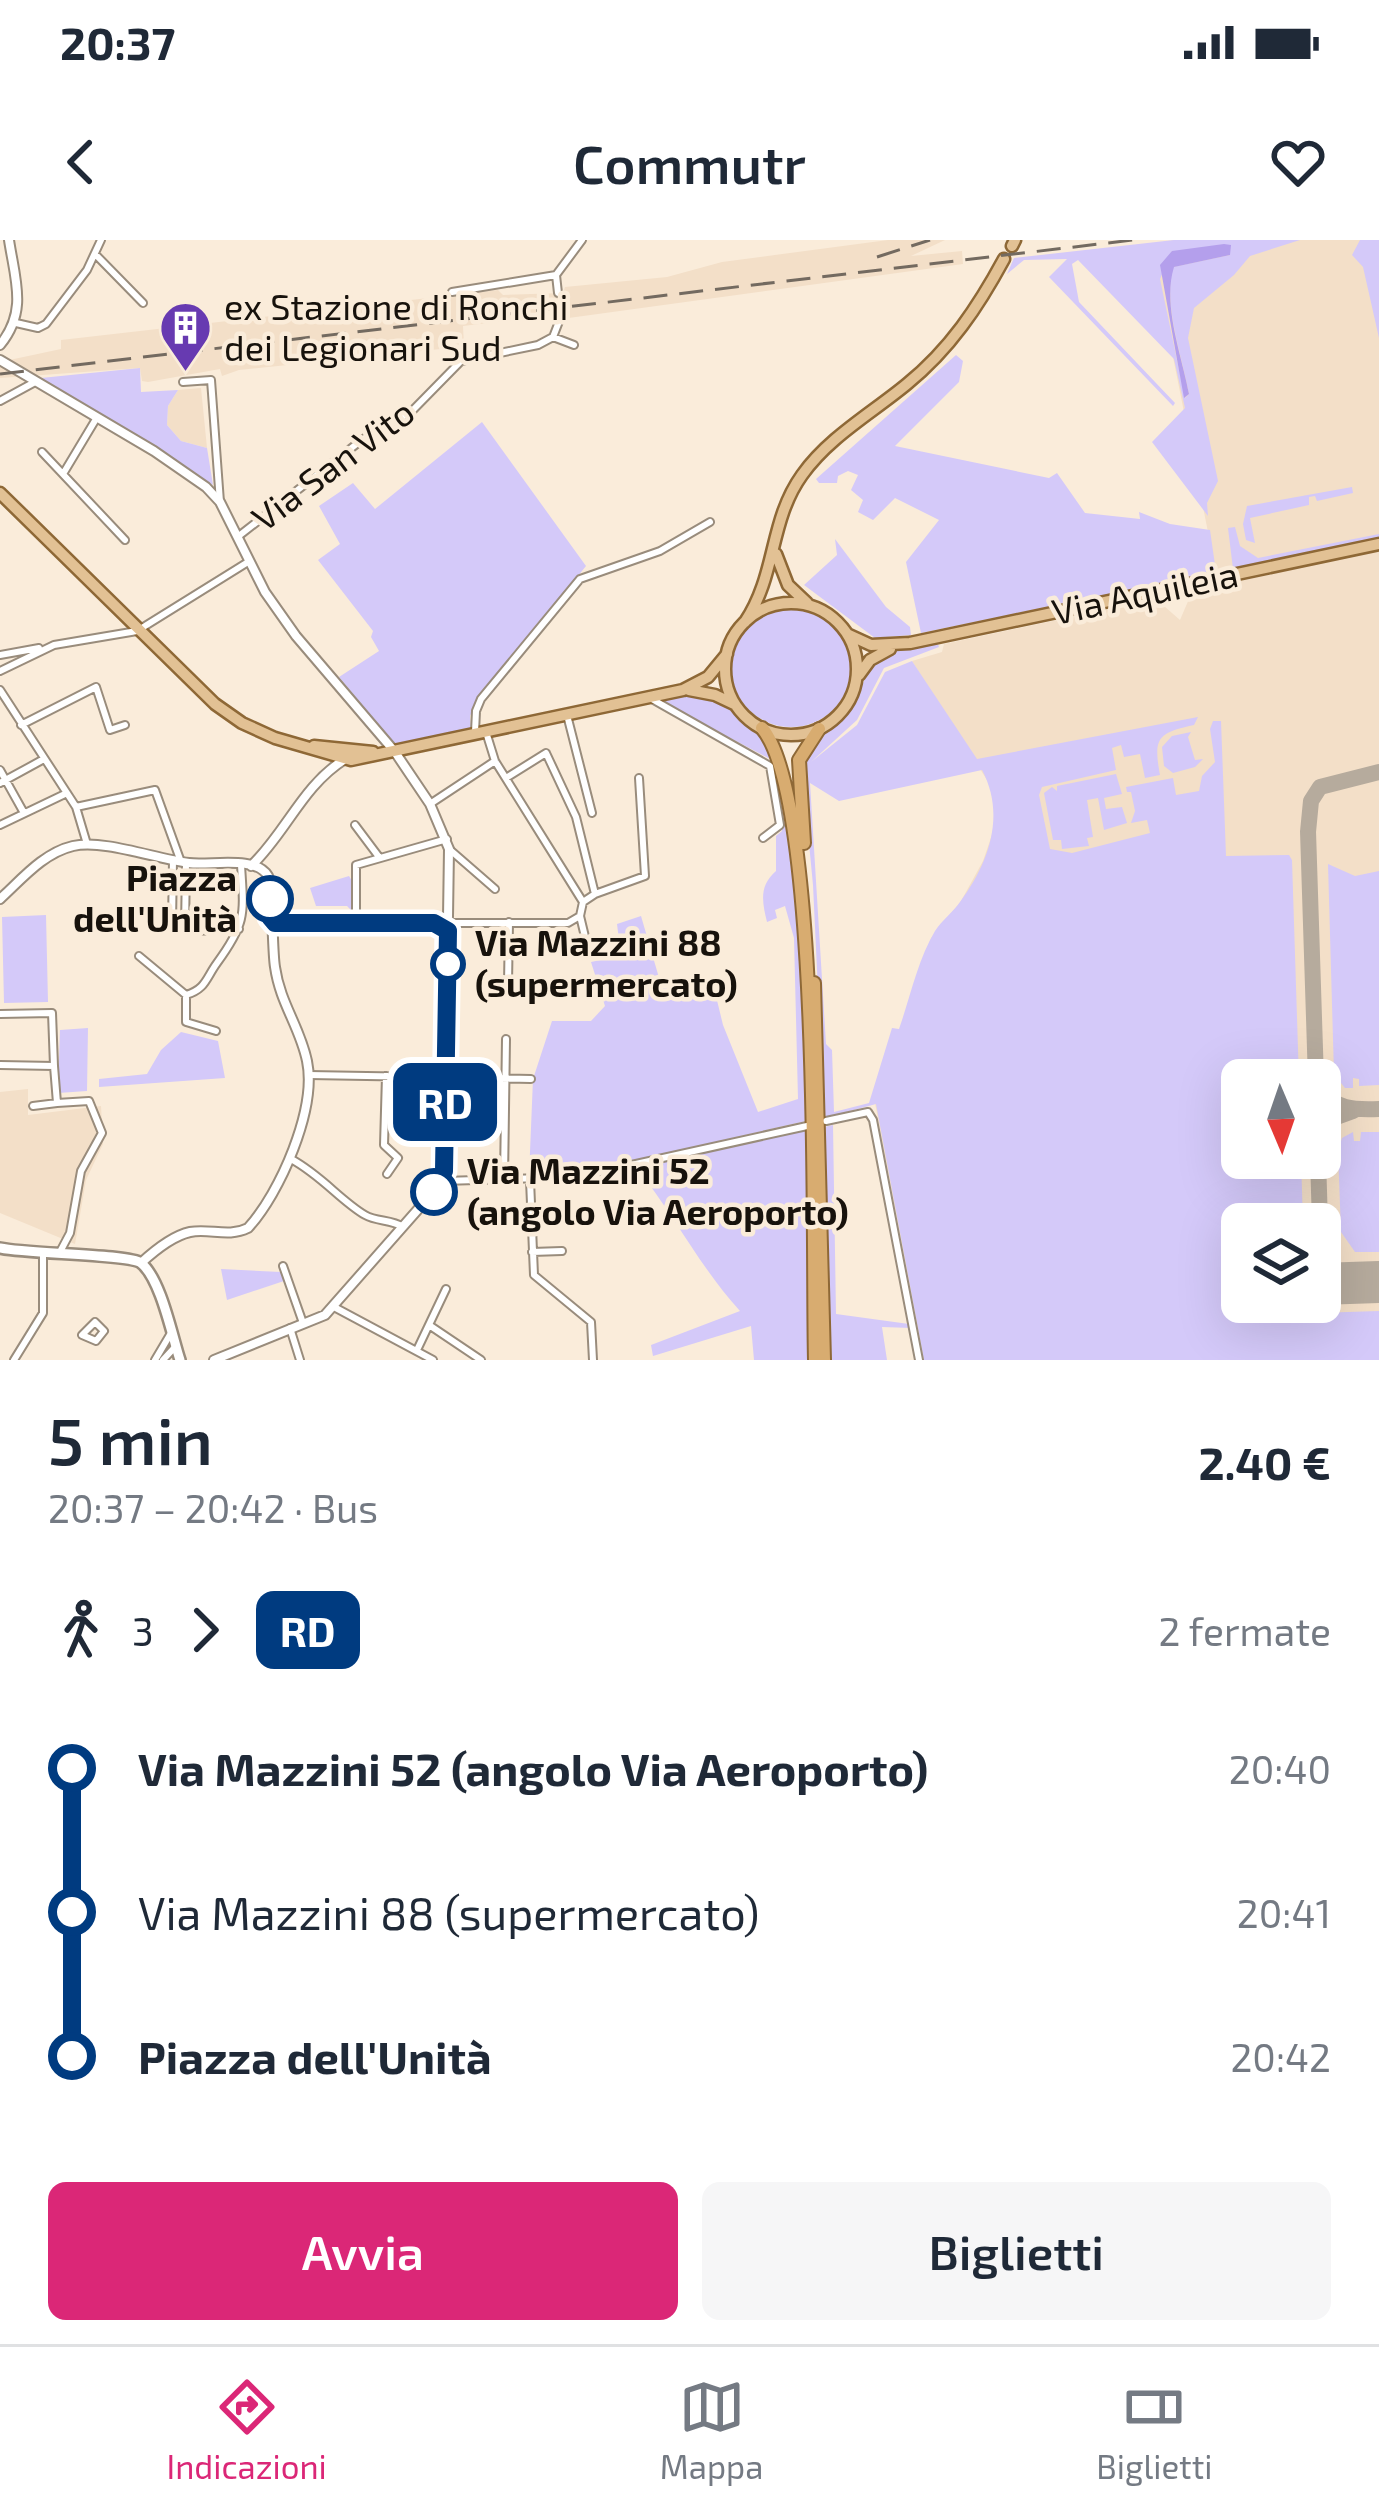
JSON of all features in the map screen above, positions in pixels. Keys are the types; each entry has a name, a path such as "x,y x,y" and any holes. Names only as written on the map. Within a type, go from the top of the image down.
{"highway":[{"path":"762,728 774,741 787,786 800,885 819,1360"},
{"path":"819,729 803,749 798,774 818,1056 819,1360"}],"main road":[{"path":"0,493 215,704 242,723 313,752 344,759 395,752 656,697 708,677 727,654 763,595 786,504 811,464 938,356 963,328 1004,259"},
{"path":"683,690 716,695 762,728 794,735 819,729 848,703 856,680 856,660 847,634 788,585 778,564 776,540"},
{"name":"Via Aquileia","path":"847,634 871,645 910,643 1379,544"},
{"path":"745,622 779,604 809,605"},
{"name":"Via Aquileia","path":"856,680 870,660 910,643"},
{"path":"727,654 726,682 736,706"},
{"path":"273,737 395,752"},
{"path":"0,1248 43,1255 126,1257 141,1263 161,1299 180,1360"}],"street":[{"path":"0,345 16,323 18,300 9,240"},
{"path":"16,323 38,328 46,324 101,240"},
{"path":"558,293 556,275 582,240"},
{"path":"95,254 143,303"},
{"path":"452,292 556,275"},
{"path":"560,319 553,338 574,345"},
{"name":"Via San Vito","path":"240,535 363,439 410,412 461,361 553,338"},
{"path":"0,360 206,487 240,535 248,562 296,636 395,752 430,804 448,844 495,889"},
{"path":"183,382 211,380 220,502"},
{"path":"0,401 35,382"},
{"path":"63,473 96,419"},
{"path":"42,452 125,540"},
{"path":"586,945 580,916 583,902 495,761 476,711 580,579 660,551 710,522"},
{"path":"0,655 14,657 137,631 248,562"},
{"path":"0,671 14,657"},
{"path":"21,725 96,688 110,730 125,724"},
{"path":"0,690 76,807 87,844"},
{"path":"656,697 770,766 780,825 763,838"},
{"path":"567,715 592,813"},
{"path":"313,752 322,762 319,778"},
{"path":"185,995 204,986 238,937 246,865 269,852 292,810 319,778 344,759 376,752"},
{"path":"506,778 546,753 576,818 596,894"},
{"path":"3,782 44,759"},
{"path":"430,804 495,761"},
{"path":"0,770 24,813"},
{"path":"583,902 645,876 639,778"},
{"path":"76,807 155,790 179,865 185,928"},
{"path":"0,825 67,794"},
{"path":"355,825 379,857"},
{"path":"0,899 42,861 68,847 87,844 179,865 246,865 263,872 270,881 279,995 303,1048 309,1075 292,1159 248,1228 226,1234 191,1232 154,1250 141,1263"},
{"path":"355,917 355,867 379,857 448,844"},
{"path":"214,1360 334,1307 443,1180 448,844"},
{"path":"179,865 170,919 185,928 239,928"},
{"path":"271,921 355,917 445,926 568,923 580,916"},
{"path":"508,922 508,984"},
{"path":"139,956 185,995 186,1022 215,1031"},
{"path":"0,1014 52,1013 57,1103"},
{"path":"504,1181 506,1039"},
{"path":"0,1065 54,1066"},
{"path":"309,1075 531,1079"},
{"path":"386,1076 384,1145 398,1158 387,1174"},
{"path":"33,1106 89,1100 102,1133 81,1171 70,1233 61,1250"},
{"path":"826,1121 862,1112 873,1120 919,1360"},
{"path":"443,1180 577,1177 807,1126"},
{"path":"292,1159 328,1182 368,1218 392,1220 404,1228"},
{"path":"530,1180 534,1275 591,1322 593,1360"},
{"path":"532,1252 562,1251"},
{"path":"14,1360 43,1312 43,1255"},
{"path":"283,1266 303,1323"},
{"path":"417,1350 446,1289"},
{"path":"334,1307 433,1360"},
{"path":"428,1324 479,1359"},
{"path":"290,1328 300,1360"},
{"path":"158,1358 171,1333"},
{"path":"158,1358 176,1347"}],"shaded area":[{"path":"888,240 945,240 911,256 962,251 963,264 554,320 552,315 463,326 464,346 460,347 239,370 222,376 220,369 148,382 142,381 140,368 0,378 0,362 61,349 61,340 498,290 503,295 563,293 565,287 667,277 722,262"},
{"path":"1174,240 1362,240 1379,323 1379,538 1216,572 1151,247"},
{"path":"1174,240 1300,240 1250,256 1194,308 1188,338 1218,481 1207,503 1208,516 1152,442 1185,408 1174,359 1078,260 1072,264 1079,302 1173,406 1049,277 1067,259 1024,260 1007,274 1014,258","holes":["1172,251 1230,255 1173,267 1170,297 1189,394 1185,398 1160,279"]},
{"path":"1360,240 1379,240 1379,338 1363,267 1352,255"},
{"path":"1231,245 1230,255 1174,267 1170,298 1189,394 1184,398 1160,265 1172,251"},
{"path":"956,355 963,361 959,382 895,446 1049,478 1057,473 1085,513 1140,519 1139,512 1170,524 1210,530 1216,572 921,633 906,562 939,520 895,498 873,520 858,512 863,500 851,490 858,475 848,471 838,476 837,483 816,479"},
{"path":"140,368 141,392 178,390 168,406 167,425 181,441 207,448 213,485 32,375"},
{"path":"201,388 207,448 181,441 167,425 168,406 178,390"},
{"path":"482,422 586,566 477,701 470,716 471,730 397,747 339,677 379,651 371,637 373,631 318,560 340,544 319,506 353,483 375,509"},
{"path":"1352,487 1353,493 1317,501 1309,497 1309,505 1250,518 1255,543 1246,540 1247,506"},
{"path":"1235,527 1240,546 1258,558 1379,534 1379,538 1233,569 1228,528"},
{"path":"835,539 886,607 910,627 911,635 875,638 804,585 837,555"},
{"path":"1379,550 1379,1360 924,1360 875,1103 931,938 961,901 983,861 996,823 992,788 912,661 942,652 944,644 1156,599 1180,620 1192,592"},
{"path":"791,607 814,612 833,625 846,644 851,667 846,690 833,709 814,722 791,727 768,722 749,709 736,690 731,667 736,644 749,625 768,612"},
{"path":"939,647 884,668 857,720 811,762 857,725 885,672 912,661 977,759 1198,717 1194,725 1161,739 1157,752 1160,775 1145,778 1140,754 1124,757 1121,745 1112,748 1116,770 1042,787 1039,795 1050,849 1072,853 1150,833 1147,820 1131,823 1135,811 1126,787 1173,778 1176,795 1199,791 1202,776 1215,762 1210,729 1213,721 1221,721 1226,856 1289,855 1292,860 1298,1059 1221,1059 1221,1179 1302,1179 1302,1203 1221,1203 1221,1323 1341,1323 1341,1312 1379,1311 1379,1360 924,1360 876,1104 824,1118 813,885 802,770 808,749 853,704 873,662 899,650","holes":["982,770 993,804 986,855 970,887 929,942 899,1029 892,1028 869,1103 834,1112 810,783 839,801"]},
{"path":"690,694 722,701 772,746 788,821 802,980 806,1121 632,1161 623,1154 613,1165 585,1167 568,1175 529,1176 533,1079 552,1021 591,1021 605,1006 591,962 615,957 617,924 641,916 662,988 714,988 723,1025 758,1112 798,1099 794,938 785,906 775,910 777,918 767,922 763,901 764,888 776,871 776,836 782,831 775,768 772,760 658,700"},
{"path":"1191,732 1188,737 1195,760 1203,759 1195,767 1173,773 1164,766 1162,747 1172,736"},
{"path":"1116,774 1122,794 1104,798 1106,809 1122,807 1127,823 1104,830 1098,798 1087,800 1093,837 1087,838 1089,846 1062,849 1061,840 1053,840 1044,793 1052,787 1057,791 1057,786"},
{"path":"1328,864 1355,876 1379,871 1379,1085 1359,1086 1359,1079 1353,1078 1353,1088 1345,1088 1341,1059 1334,1059"},
{"path":"349,876 352,911 347,906 316,906 310,888"},
{"path":"46,915 48,1002 4,1003 2,917"},
{"path":"88,1028 87,1091 58,1093 60,1030"},
{"path":"181,1032 218,1041 225,1078 99,1087 99,1079 147,1074 161,1050"},
{"path":"28,1089 28,1115 101,1106 103,1144 86,1180 75,1244 0,1213 0,1092"},
{"path":"833,1125 836,1314 909,1324 911,1328 882,1327 887,1360 828,1360 824,1127"},
{"path":"806,1130 811,1360 754,1360 751,1326 653,1356 651,1345 740,1311 637,1168"},
{"path":"1353,1132 1354,1141 1360,1141 1361,1132 1379,1132 1379,1252 1355,1252 1341,1232 1342,1138"},
{"path":"221,1269 281,1272 284,1281 227,1300"}],"taxiway":[{"path":"1308,832 1311,801 1320,787 1379,772"},
{"path":"1308,831 1315,1059"},
{"path":"1341,1105 1379,1109"},
{"path":"1341,1115 1353,1111"},
{"path":"1319,1179 1319,1203"}],"runway":[{"path":"1341,1283 1379,1282"}],"railway":[{"path":"877,257 930,240"},
{"path":"0,374 1133,240"}],"bus line":[{"name":"RD","path":"270,899 270,917 275,923 434,923 448,931 444,1171 434,1192"}],"place":[{"name":"ex Stazione di Ronchi dei Legionari Sud","path":"185,374"},
{"name":"Piazza dell'Unità","path":"270,899"},
{"name":"Via Mazzini 88 (supermercato)","path":"448,964"},
{"name":"Via Mazzini 52 (angolo Via Aeroporto)","path":"434,1192"}]}
